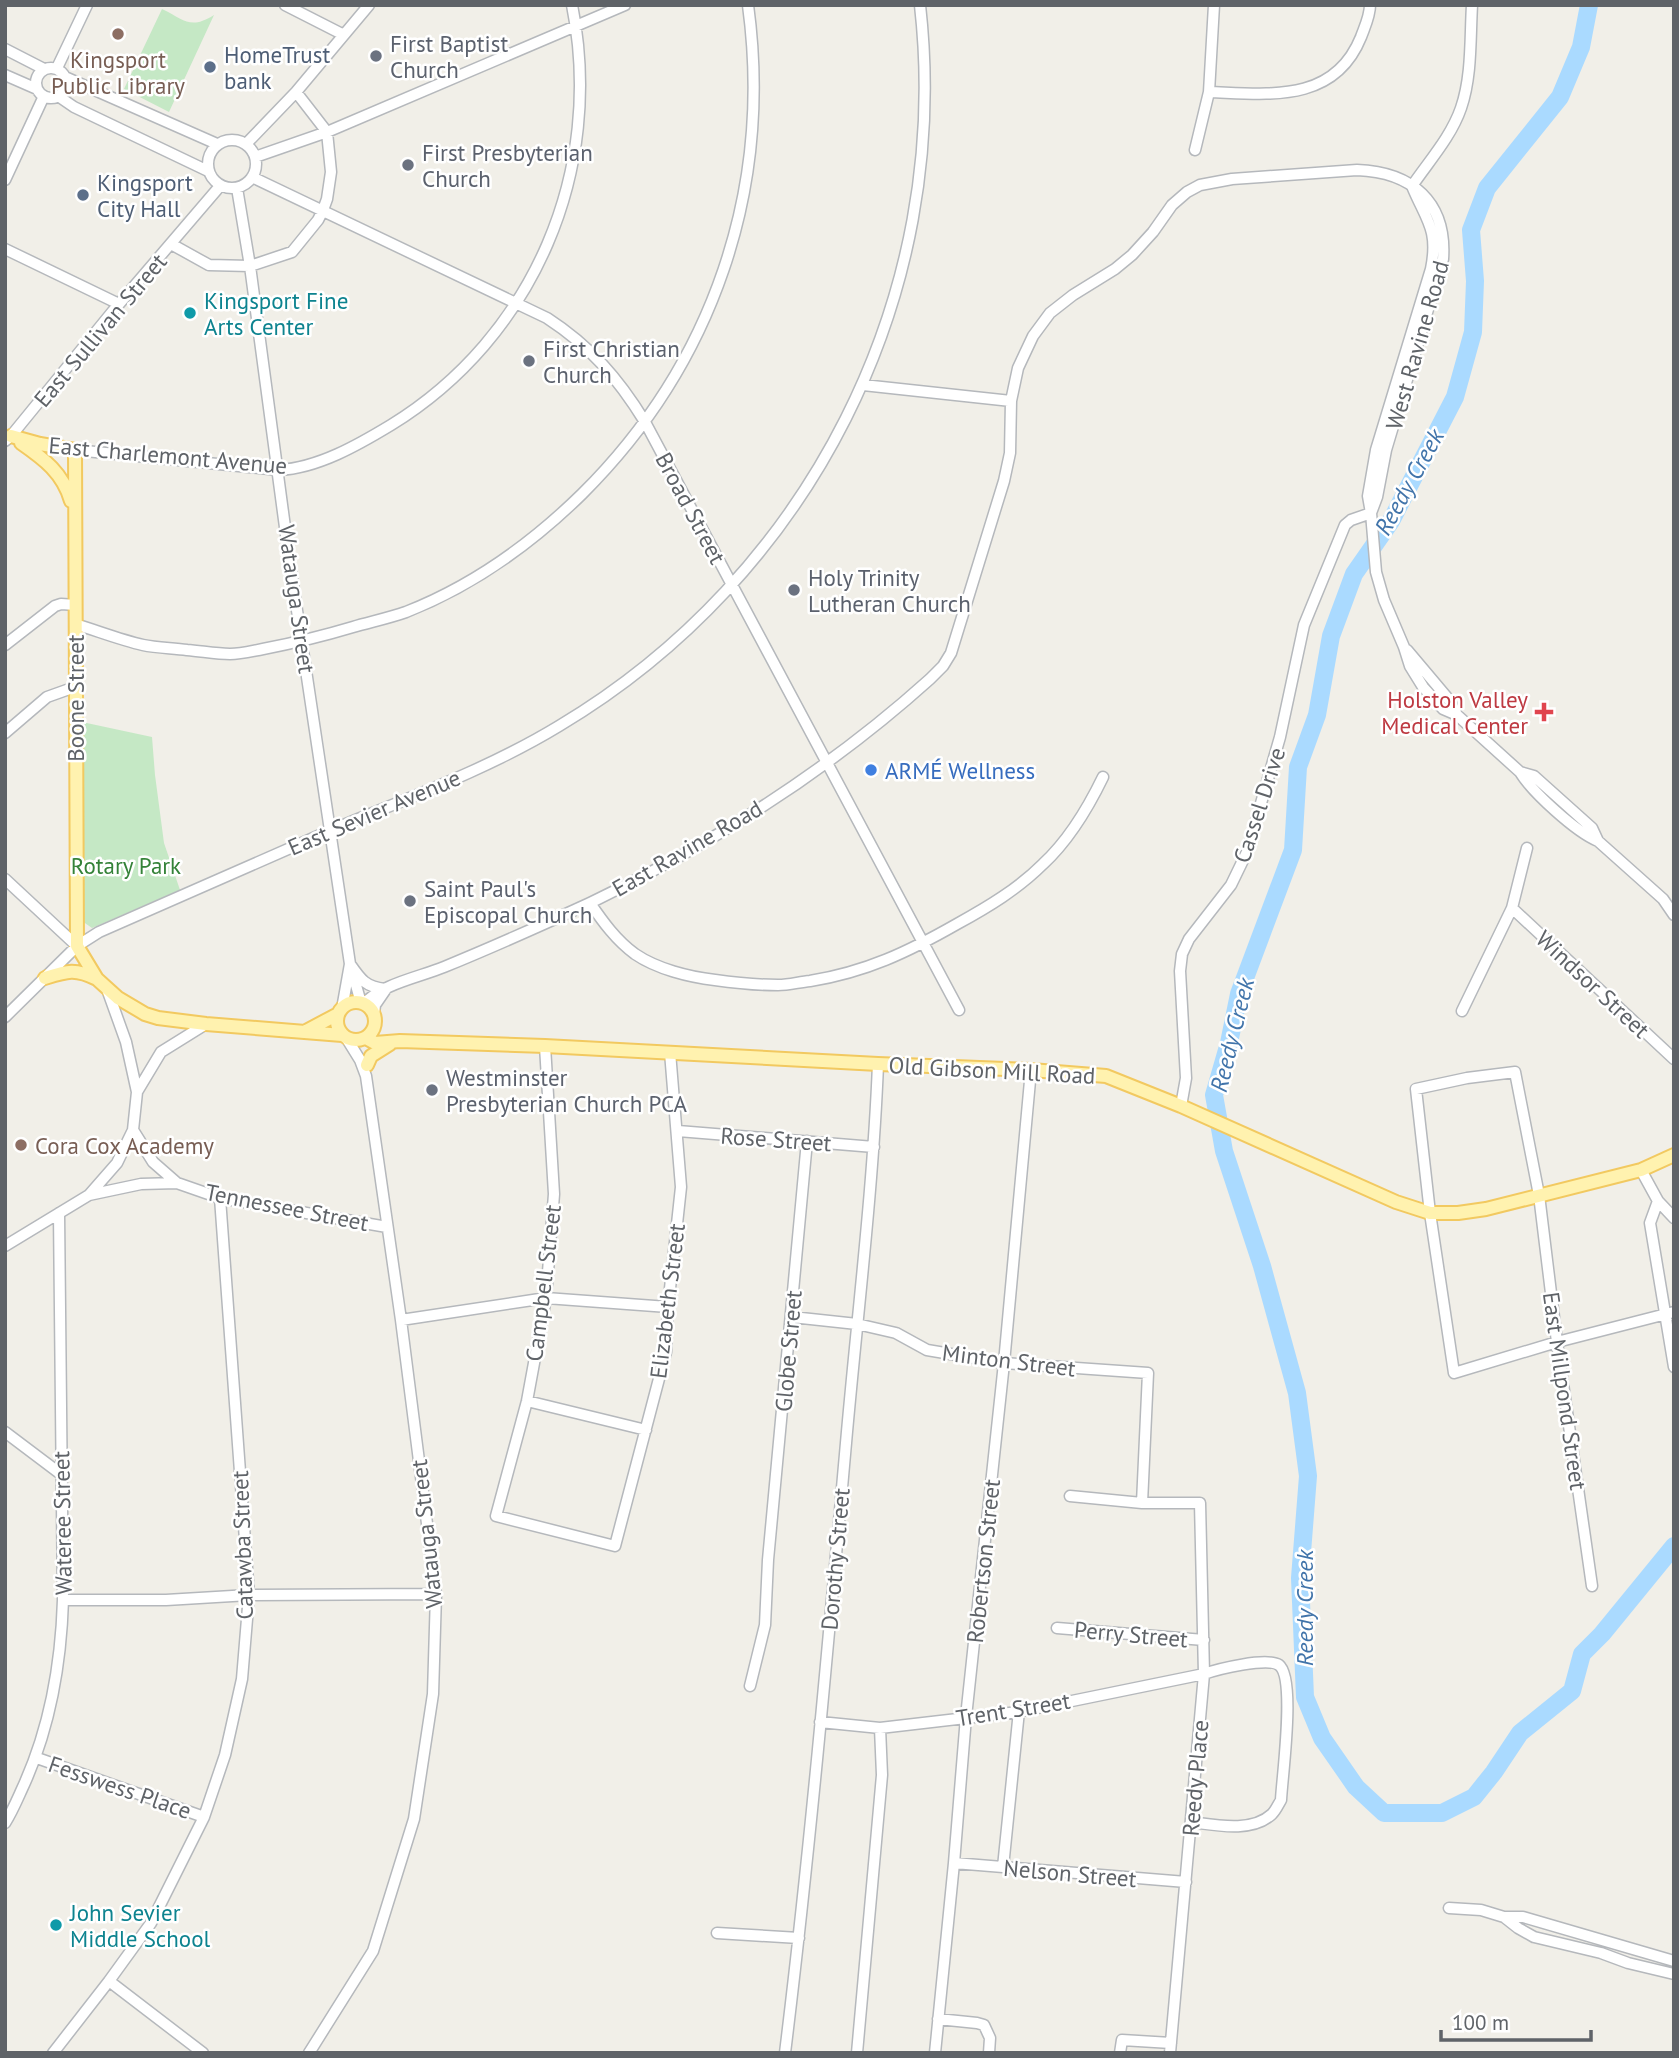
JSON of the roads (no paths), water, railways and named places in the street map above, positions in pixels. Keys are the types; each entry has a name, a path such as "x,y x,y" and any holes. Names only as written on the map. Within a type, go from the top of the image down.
{"main road":[{"name":"East Charlemont Avenue","path":"7,437 75,450"},
{"path":"7,437 44,458 62,478 75,527"},
{"name":"Boone Street","path":"75,450 77,946"},
{"path":"77,946 96,979"},
{"path":"45,978 67,971 82,972 145,1014 206,1024 306,1031 357,1041 365,1039 372,1032 375,1019"},
{"path":"306,1031 351,1003 362,1003 371,1009 379,1029 400,1041"},
{"path":"340,1011 337,1025 345,1037"},
{"name":"Old Gibson Mill Road","path":"365,1039 375,1043 400,1041 545,1046 1106,1076 1181,1106 1396,1202 1430,1213 1486,1209 1641,1170 1674,1155"},
{"path":"366,1070 371,1056 400,1041"}],"street":[{"path":"57,68 87,5"},
{"path":"285,5 344,35"},
{"path":"246,144 296,92 369,5"},
{"name":"East Charlemont Avenue","path":"75,450 279,470 293,469 372,437 400,419 456,375 491,339 517,303 537,270 550,239 569,178 579,119 580,50 572,5"},
{"path":"255,157 327,132 625,5"},
{"path":"75,624 144,645 232,654 303,642 403,613 442,595 478,575 536,536 567,509 601,475 645,422 684,363 702,328 724,270 739,217 748,167 753,54 748,5"},
{"name":"East Sevier Avenue","path":"5,1017 77,946 99,932 483,765 559,726 643,670 687,632 733,586 784,522 808,486 863,385 884,330 901,273 919,181 925,70 920,5"},
{"path":"1195,150 1209,92 1213,5"},
{"path":"1209,92 1274,95 1303,90 1334,76 1355,50 1370,13 1370,5"},
{"path":"1412,186 1448,135 1461,109 1468,82 1472,5"},
{"path":"5,49 44,69 57,68"},
{"path":"57,68 65,77 217,145"},
{"path":"5,180 41,93 36,80 44,69"},
{"path":"5,75 54,98 65,89 65,77"},
{"path":"171,244 209,265 250,266 292,252 323,210 331,172 327,132 296,92"},
{"path":"58,96 74,107 208,171"},
{"path":"232,140 246,144 255,157 252,177 237,188 220,186 208,171 209,156 217,145 232,140"},
{"name":"West Ravine Road","path":"827,762 918,690 943,666 951,653 1008,466 1011,401 1018,368 1033,336 1051,313 1132,255 1172,205 1193,188 1232,179 1376,171 1394,176 1426,195 1443,232 1443,259 1386,450 1371,517 1376,572 1384,600 1404,647 1417,659 1450,701 1457,715 1520,772 1534,776 1592,828 1598,841 1663,899 1674,915"},
{"name":"Broad Street","path":"252,177 547,317 591,351 629,396 645,422 959,1010"},
{"name":"East Sullivan Street","path":"7,437 220,186"},
{"name":"Watauga Street","path":"237,188 350,964 340,1011"},
{"path":"5,249 120,303"},
{"path":"863,385 1011,401"},
{"name":"Cassel Drive","path":"1181,1106 1186,1078 1180,971 1182,954 1189,939 1231,885 1247,852 1278,745 1306,617 1345,525 1351,520 1371,517"},
{"path":"5,645 55,606 76,605"},
{"path":"5,733 47,697 75,687"},
{"name":"East Ravine Road","path":"362,1003 372,995 466,958 590,903 707,841 827,762"},
{"path":"590,903 609,931 636,955 668,970 701,979 741,984 781,985 835,977 889,960 924,943 1017,887 1046,862 1071,831 1104,778"},
{"path":"1462,1011 1512,908 1527,848"},
{"path":"5,879 77,946"},
{"name":"West Ravine Road","path":"1663,899 1674,903"},
{"name":"Windsor Street","path":"1512,908 1674,1059"},
{"path":"350,964 360,979 373,988 386,989"},
{"path":"350,964 362,1003"},
{"path":"5,1245 89,1195 117,1163 133,1130 137,1092 126,1042 107,989"},
{"path":"375,1019 375,1005 386,989"},
{"path":"137,1092 161,1052 206,1024"},
{"name":"Watauga Street","path":"345,1037 366,1070"},
{"name":"Watauga Street","path":"309,2053 373,1951 414,1819 433,1694 436,1594 366,1070 365,1039"},
{"name":"Campbell Street","path":"545,1046 554,1194 546,1297 527,1401 496,1516 615,1546"},
{"name":"Elizabeth Street","path":"615,1546 666,1352 681,1186 670,1052"},
{"name":"Dorothy Street","path":"785,2053 820,1722 874,1147 878,1064"},
{"name":"Robertson Street","path":"935,2053 1031,1070"},
{"name":"East Millpond Street","path":"1430,1213 1416,1089 1467,1078 1515,1072 1539,1195 1592,1586"},
{"name":"Tennessee Street","path":"133,1130 153,1162 177,1183 220,1198 387,1227"},
{"name":"Rose Street","path":"678,1131 874,1147"},
{"name":"Globe Street","path":"750,1686 765,1625 768,1560 807,1141"},
{"path":"1641,1170 1658,1201 1674,1218"},
{"path":"89,1195 141,1184 177,1183"},
{"name":"Catawba Street","path":"53,2053 151,1923 204,1817 225,1755 242,1679 249,1595 220,1198"},
{"path":"1658,1201 1650,1223 1670,1313 1674,1367"},
{"name":"Wateree Street","path":"5,1823 37,1758 57,1679 62,1637 59,1213"},
{"path":"1430,1213 1454,1373 1557,1342 1670,1313"},
{"path":"401,1320 546,1297 668,1307"},
{"name":"Minton Street","path":"792,1317 857,1324 897,1333 928,1350 1004,1363 1148,1373 1142,1503"},
{"path":"527,1401 646,1430"},
{"path":"5,1432 62,1475"},
{"path":"1070,1496 1142,1503"},
{"name":"Reedy Place","path":"1142,1503 1200,1503 1204,1674 1170,2048"},
{"path":"63,1600 436,1594"},
{"name":"Perry Street","path":"1057,1628 1204,1640"},
{"name":"Trent Street","path":"820,1722 880,1728 1019,1712 1216,1670 1261,1662 1274,1663 1283,1670 1287,1682 1281,1800 1274,1813 1248,1825 1191,1822"},
{"path":"1003,1867 1019,1712"},
{"path":"857,2053 882,1775 880,1728"},
{"name":"Fesswess Place","path":"37,1758 204,1817"},
{"name":"Nelson Street","path":"954,1863 1186,1882"},
{"path":"1449,1908 1481,1910 1504,1917 1524,1917 1674,1961"},
{"path":"1504,1917 1534,1937 1674,1973"},
{"path":"716,1933 799,1938"},
{"path":"109,1982 203,2053"},
{"path":"938,2019 984,2025 990,2038 989,2053"},
{"path":"1121,2053 1122,2040 1170,2048"}],"waterway":[{"name":"Reedy Creek","path":"1589,5 1581,47 1560,97 1487,188 1471,230 1475,281 1473,332 1455,397 1391,521 1354,574 1331,636 1317,715 1298,767 1293,850 1239,994 1214,1095 1224,1151 1262,1266 1297,1393 1308,1476 1300,1578 1305,1697 1322,1738 1356,1787 1384,1813 1442,1813 1474,1797 1520,1733 1572,1691 1582,1654 1602,1634 1674,1546"}],"place":[{"name":"Kingsport Public Library","path":"118,34"},
{"name":"First Baptist Church","path":"376,56"},
{"name":"HomeTrust bank","path":"210,67"},
{"name":"First Presbyterian Church","path":"408,165"},
{"name":"Kingsport City Hall","path":"83,195"},
{"name":"Kingsport Fine Arts Center","path":"190,313"},
{"name":"First Christian Church","path":"529,361"},
{"name":"Holy Trinity Lutheran Church","path":"794,590"},
{"name":"Holston Valley Medical Center","path":"1544,712"},
{"name":"ARMÉ Wellness","path":"871,770"},
{"name":"Saint Paul's Episcopal Church","path":"410,901"},
{"name":"Westminster Presbyterian Church PCA","path":"432,1090"},
{"name":"Cora Cox Academy","path":"21,1145"},
{"name":"John Sevier Middle School","path":"56,1925"}],"park label":[{"name":"Rotary Park","path":"126,865"}]}
